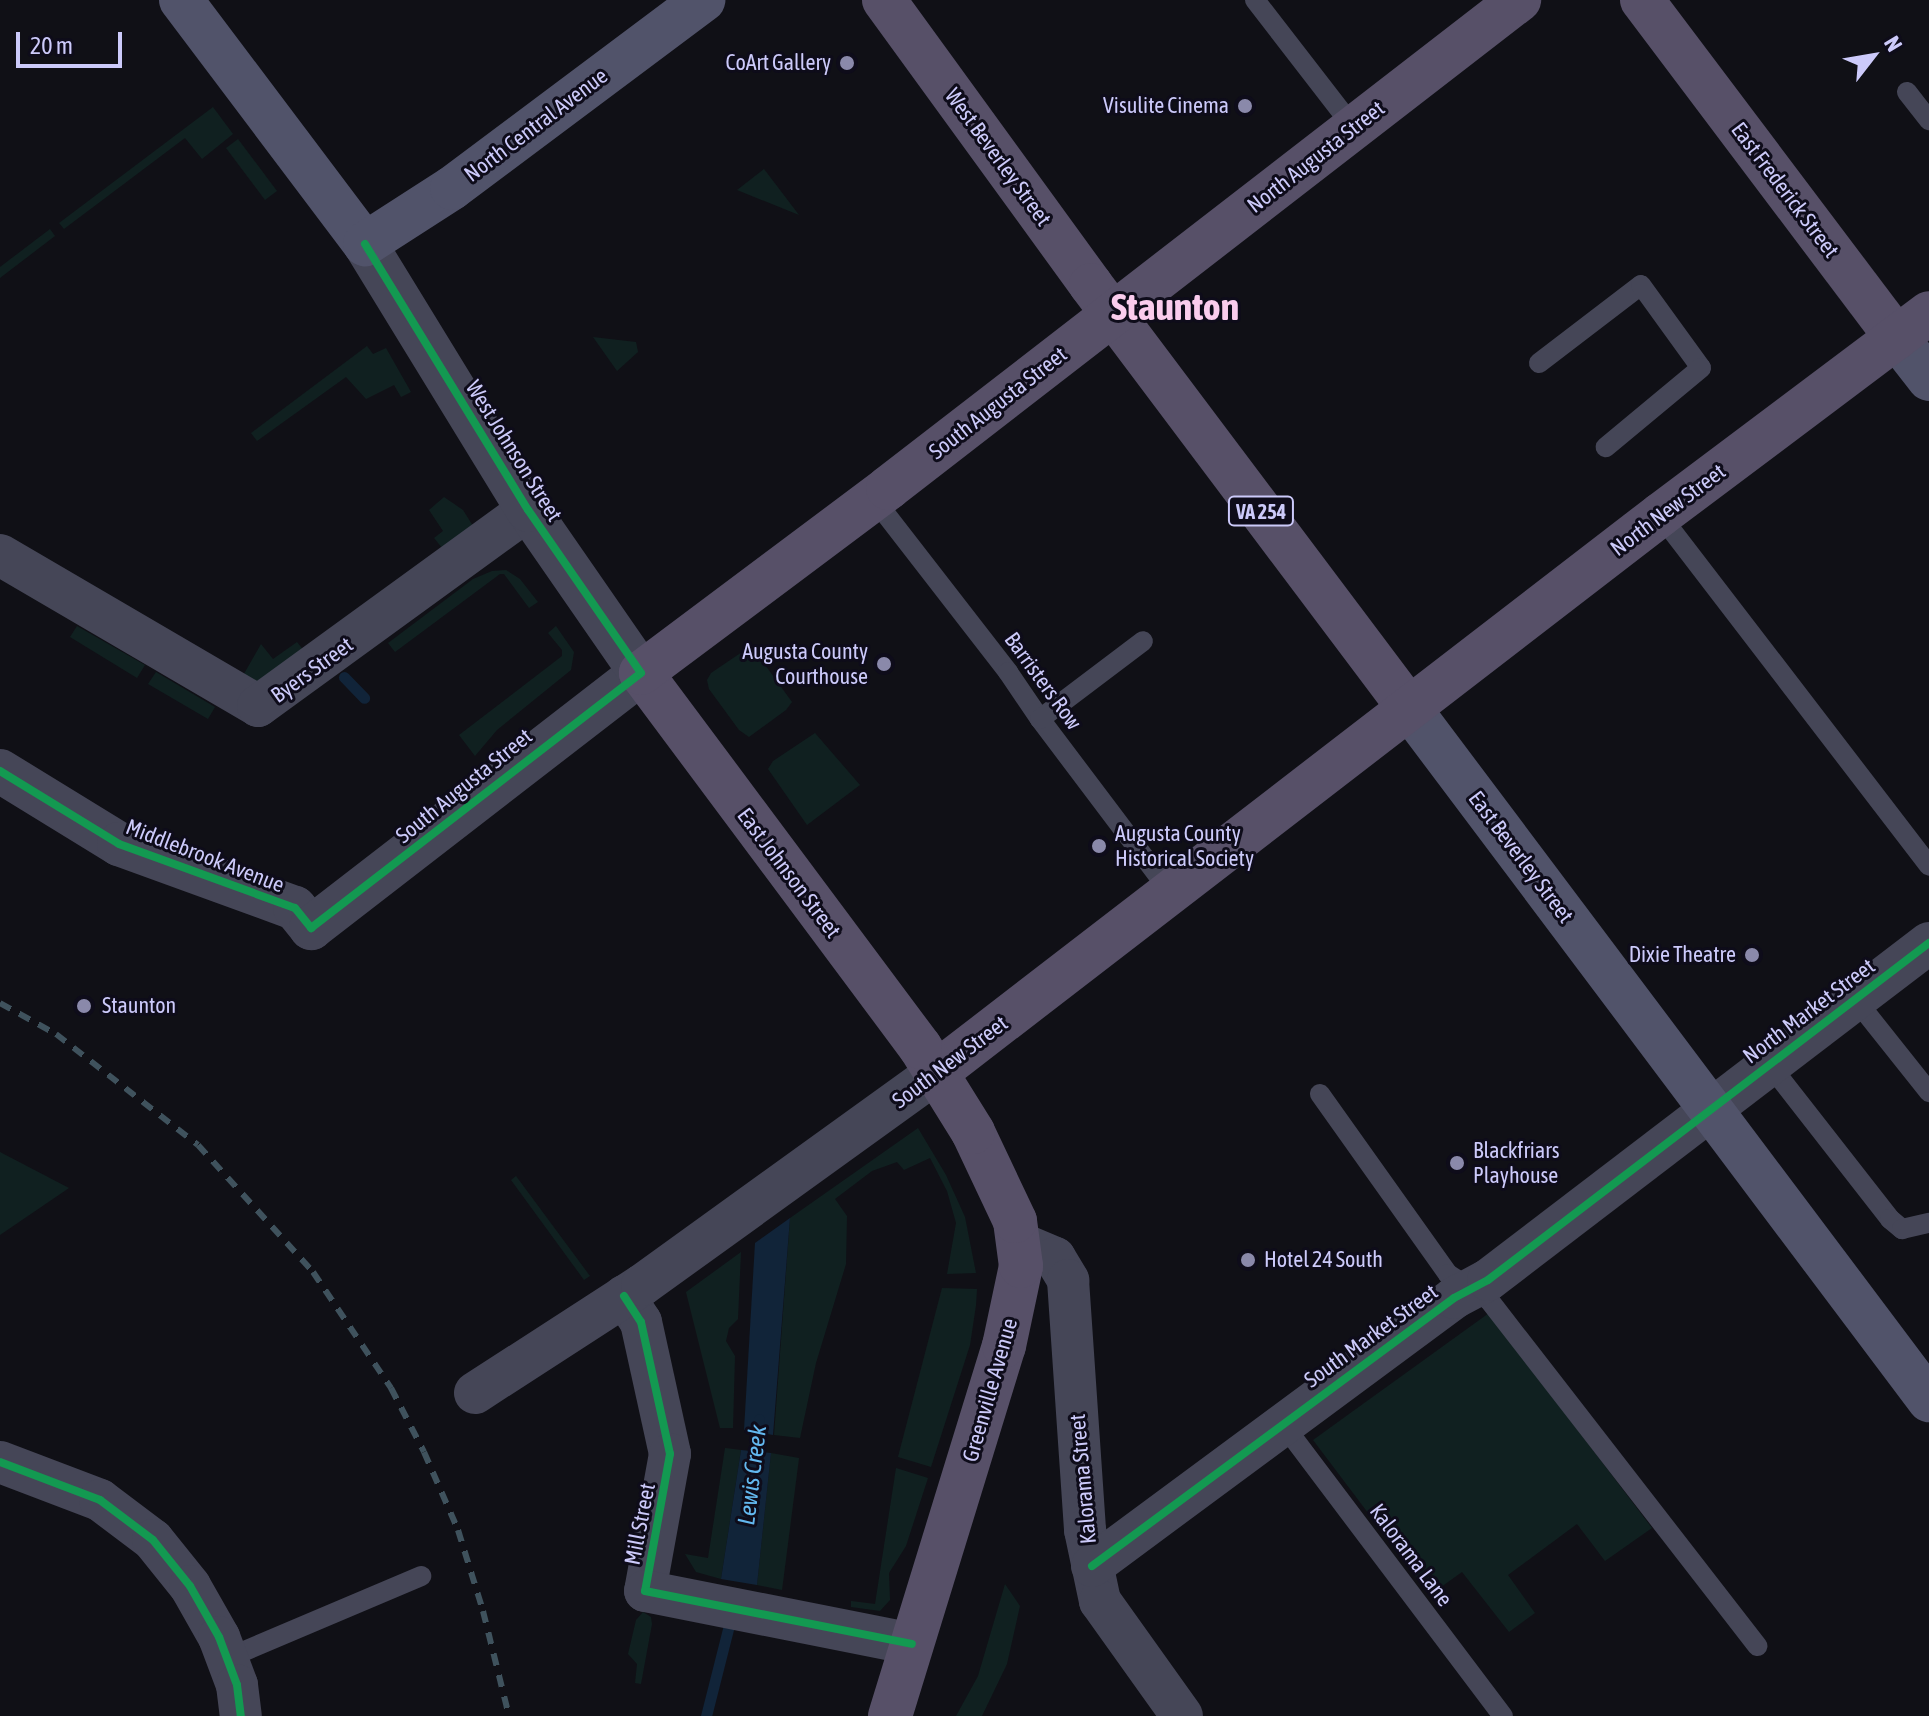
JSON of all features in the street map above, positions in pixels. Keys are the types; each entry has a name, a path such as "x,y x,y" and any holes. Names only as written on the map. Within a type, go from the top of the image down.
{"main road":[{"name":"West Johnson Street","path":"181,0 365,244"},
{"name":"North Central Avenue","path":"365,244 452,188 703,0"},
{"name":"West Beverley Street","path":"884,0 1113,314"},
{"name":"North Augusta Street","path":"1113,314 1519,0"},
{"name":"East Frederick Street","path":"1642,0 1913,325 1929,379"},
{"name":"South Augusta Street","path":"641,673 874,499 1113,314"},
{"name":"East Beverley Street","path":"1113,314 1929,1400"},
{"name":"North New Street","path":"1409,708 1913,325"},
{"name":"East Johnson Street","path":"641,673 937,1072"},
{"name":"South New Street","path":"937,1072 1409,708"},
{"name":"Greenville Avenue","path":"890,1716 999,1366 1018,1285 1020,1243 1004,1194 937,1072"}],"street":[{"name":"West Johnson Street","path":"365,244 528,510 641,673"},
{"name":"Byers Street","path":"0,555 258,706 528,510"},
{"name":"South Augusta Street","path":"311,928 641,673"},
{"name":"Middlebrook Avenue","path":"0,771 119,844 295,908 311,928"},
{"name":"North Market Street","path":"1710,1108 1929,943"},
{"name":"South New Street","path":"475,1393 624,1296 937,1072"},
{"name":"South Market Street","path":"1092,1566 1282,1423 1488,1280 1710,1108"},
{"name":"Kalorama Street","path":"1020,1243 1055,1258 1068,1280 1085,1530 1100,1601 1182,1716"},
{"name":"Mill Street","path":"624,1296 641,1322 670,1454 645,1591 912,1644"},
{"path":"0,1462 100,1500 153,1540 190,1586 228,1658 241,1716"}],"lane":[{"path":"1255,0 1354,128"},
{"path":"1907,92 1929,120"},
{"path":"1539,363 1641,285 1701,368 1606,447"},
{"name":"Barristers Row","path":"874,499 1008,672 1171,893"},
{"path":"1660,515 1929,866"},
{"path":"1040,719 1143,641"},
{"path":"1855,999 1929,1092"},
{"path":"1769,1064 1890,1219 1902,1229 1929,1223"},
{"path":"1320,1094 1448,1274 1489,1300 1757,1646"},
{"name":"Kalorama Lane","path":"1282,1423 1503,1716"},
{"path":"228,1658 421,1576"}],"shaded area":[{"path":"213,107 233,134 202,159 185,138 64,229 59,223"},
{"path":"238,139 277,191 265,200 226,148"},
{"path":"764,169 799,215 737,190"},
{"path":"50,229 55,236 0,278 0,267"},
{"path":"593,337 636,342 638,352 617,371"},
{"path":"367,346 373,354 386,348 411,392 401,397 394,385 366,399 346,377 257,441 251,433"},
{"path":"444,497 463,510 473,526 443,549 434,538 443,531 429,510"},
{"path":"506,570 520,579 538,602 529,608 504,574 500,574 395,652 388,643 473,579 492,571"},
{"path":"77,626 145,665 137,678 70,637"},
{"path":"556,626 574,652 571,670 497,730 475,756 459,735 562,656 562,650 548,633"},
{"path":"297,642 305,652 257,683 241,679 261,644 273,659"},
{"path":"748,648 755,651 792,702 786,710 749,737 739,730 709,689 707,680 711,673"},
{"path":"156,672 215,707 208,719 148,684"},
{"path":"815,733 860,785 807,825 768,769 773,761"},
{"path":"918,1128 946,1175 965,1217 976,1273 947,1274 956,1223 947,1191 930,1158 904,1170 897,1162 872,1171 835,1199 847,1216 846,1264 816,1363 800,1438 774,1435 790,1218"},
{"path":"0,1152 69,1188 0,1235"},
{"path":"516,1176 590,1276 584,1280 511,1180"},
{"path":"741,1252 738,1319 729,1328 726,1341 735,1356 733,1428 720,1428 686,1292"},
{"path":"942,1288 977,1289 970,1345 931,1467 898,1457"},
{"path":"1489,1313 1652,1528 1605,1561 1577,1524 1508,1575 1535,1613 1509,1632 1462,1572 1430,1595 1313,1440"},
{"path":"725,1448 741,1450 721,1579 696,1572 685,1554 708,1558"},
{"path":"771,1453 799,1458 782,1590 757,1585"},
{"path":"896,1468 928,1478 906,1546 889,1573 890,1600 880,1611 851,1607 851,1601 875,1604"},
{"path":"1005,1584 1020,1606 1007,1664 982,1716 956,1716 978,1676"},
{"path":"643,1612 651,1617 652,1624 641,1684 635,1683 637,1664 628,1654 636,1620"}],"water":[{"path":"790,1218 773,1435 744,1430 755,1243"},
{"path":"741,1450 771,1453 757,1585 721,1579"}],"waterway":[{"name":"Lewis Creek","path":"344,677 364,698"},
{"name":"Lewis Creek","path":"754,1465 759,1419"},
{"name":"Lewis Creek","path":"706,1716 731,1617"}],"railway":[{"path":"0,1003 56,1034 198,1145 313,1272 391,1388 424,1452 458,1530 483,1611 509,1716"}],"cycle path":[{"path":"0,771 119,844 295,908 311,928 641,673 528,510 365,244"},
{"path":"1092,1566 1454,1298 1488,1280 1929,943"},
{"path":"624,1296 641,1322 670,1454 645,1591 912,1644"},
{"path":"0,1462 100,1500 153,1540 190,1586 219,1637 237,1685 241,1716"}],"place":[{"name":"CoArt Gallery","path":"847,63"},
{"name":"Visulite Cinema","path":"1245,106"},
{"name":"Augusta County Courthouse","path":"884,664"},
{"name":"Augusta County Historical Society","path":"1099,846"},
{"name":"Dixie Theatre","path":"1752,955"},
{"name":"Staunton","path":"84,1006"},
{"name":"Blackfriars Playhouse","path":"1457,1163"},
{"name":"Hotel 24 South","path":"1248,1260"}],"district":[{"name":"Staunton","path":"1175,307"}]}
